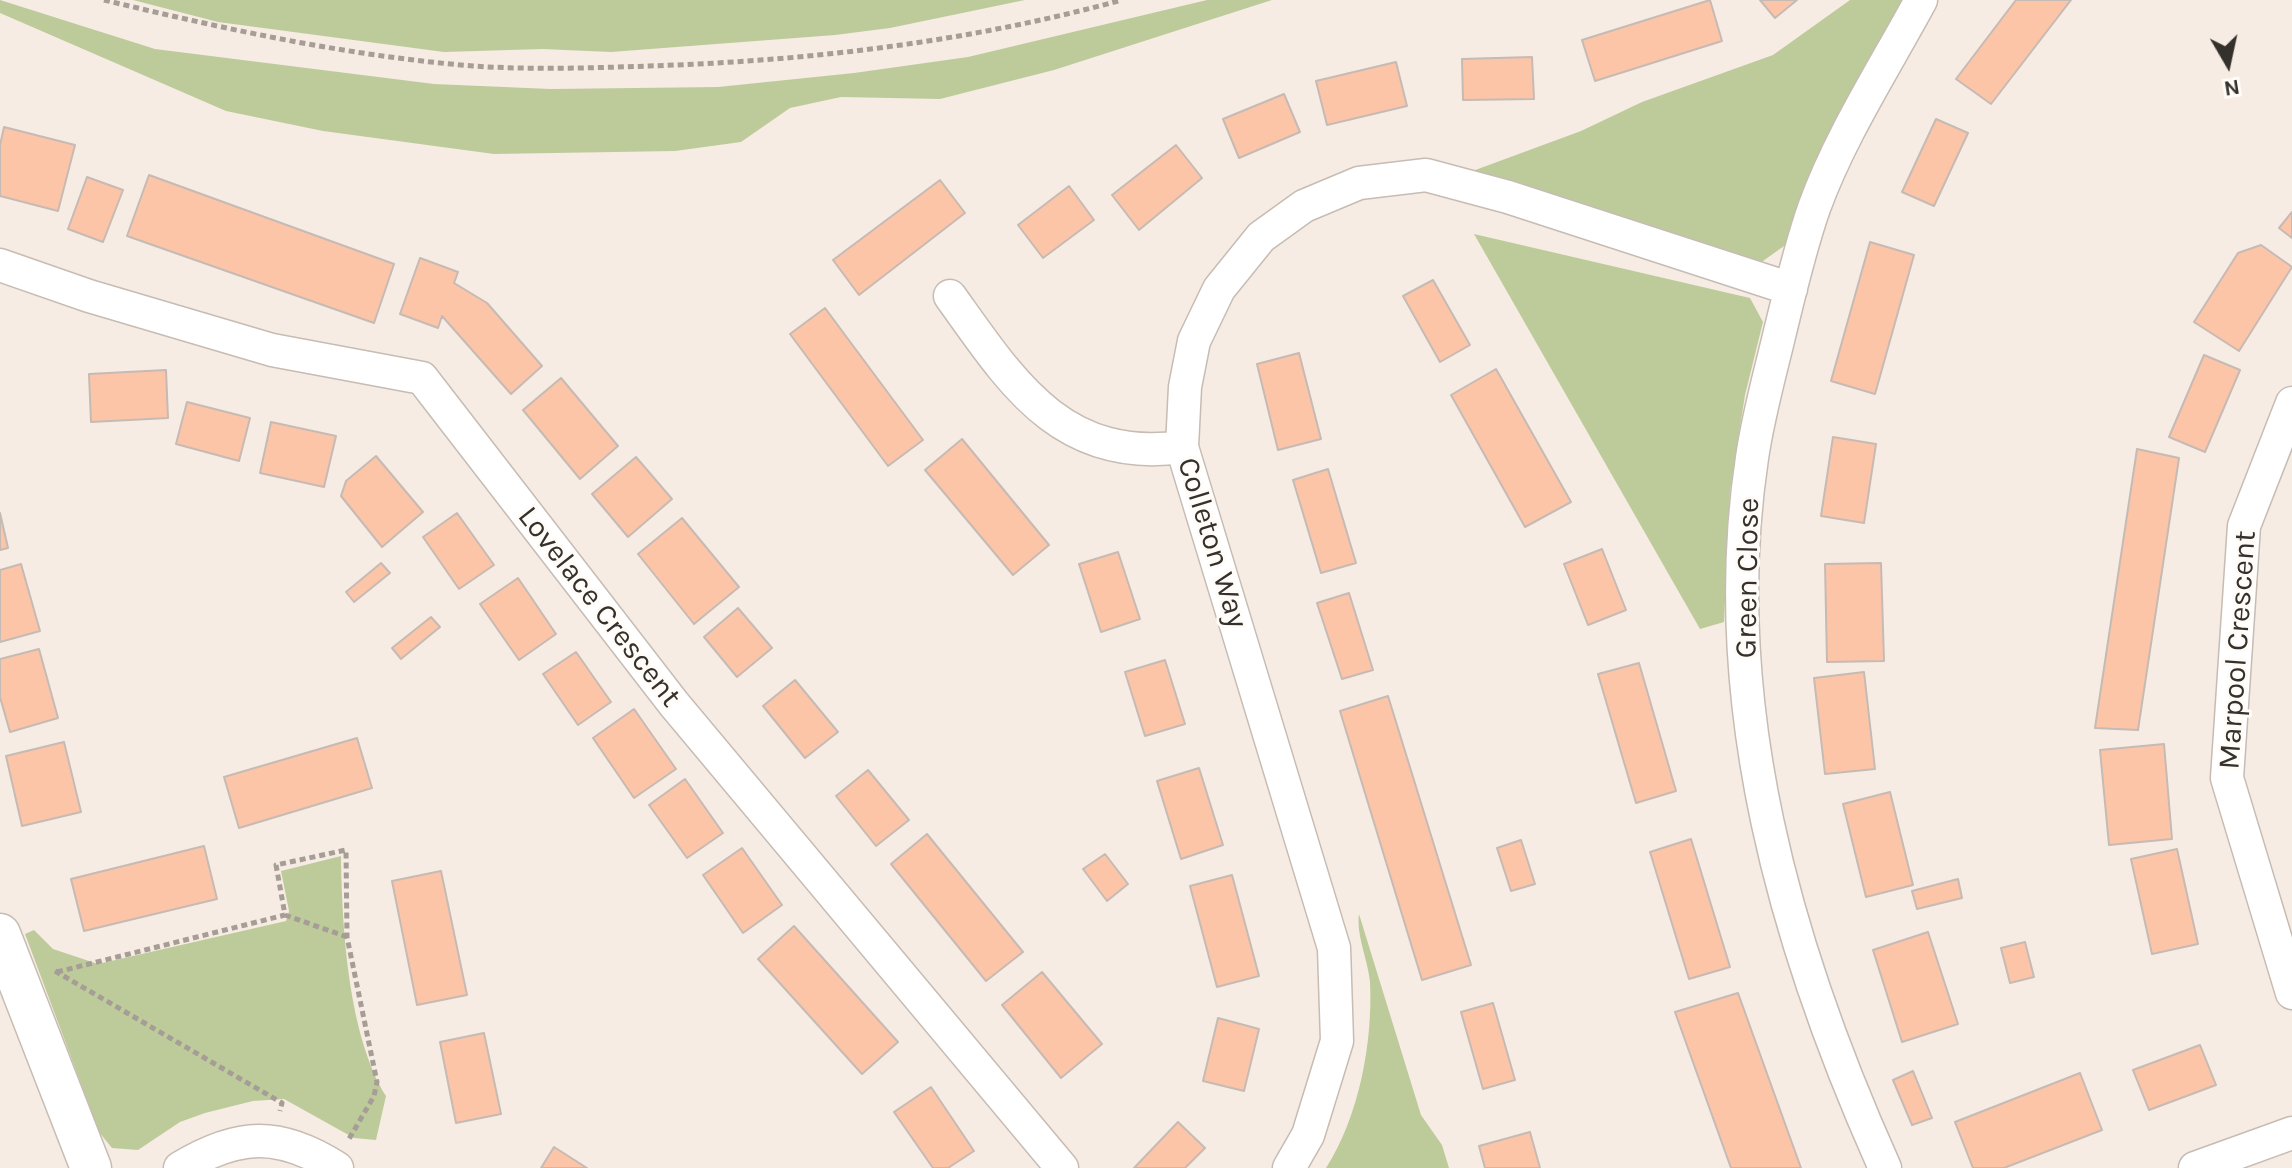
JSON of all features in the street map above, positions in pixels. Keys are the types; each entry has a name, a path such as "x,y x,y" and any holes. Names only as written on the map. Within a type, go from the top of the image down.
{"street":[{"name":"Green Close","path":"1885,1168 1846,1082 1775,866 1753,747 1742,617 1752,458 1791,289 1815,206 1921,0"},
{"name":"Colleton Way","path":"1289,1168 1308,1135 1337,1041 1334,948 1182,447 1185,387 1194,341 1219,289 1261,237 1304,206 1359,183 1426,175 1508,197 1791,289"},
{"name":"Lovelace Crescent","path":"0,265 89,296 272,350 422,378 674,704 1062,1168"},
{"path":"950,296 1011,382 1035,405 1063,425 1105,441 1151,451 1182,447"},
{"name":"Marpool Crescent","path":"2292,403 2244,526 2227,778 2292,993"},
{"path":"5,949 91,1168"},
{"path":"2195,1168 2292,1133"},
{"path":"180,1168 227,1144 271,1141 302,1149 336,1167"}],"path":[{"path":"104,0 228,30 363,52 474,66 601,68 755,63 896,45 1004,28 1122,0"},
{"path":"285,915 276,865 346,850 347,937 377,1082 374,1096 336,1167"},
{"path":"57,972 285,915 347,937"},
{"path":"5,949 57,972 282,1103 271,1141"}],"green space":[{"path":"0,0 155,49 434,84 551,89 718,87 854,73 968,57 1207,0 1272,0 1054,70 940,99 841,97 790,108 741,142 675,151 494,154 323,131 226,111 0,13"},
{"path":"133,0 1025,0 890,28 835,35 611,52 542,49 444,52 218,22"},
{"path":"1850,0 1904,0 1844,108 1784,246 1763,261 1745,263 1459,176 1581,131 1642,102 1773,55"},
{"path":"1474,234 1750,298 1763,322 1745,395 1730,491 1724,622 1700,629"},
{"path":"341,856 343,915 355,1012 373,1071 386,1096 376,1140 354,1138 284,1099 253,1101 205,1113 180,1122 138,1150 112,1148 99,1132 25,934 34,930 53,949 98,964 286,921 289,911 281,871"},
{"path":"1359,914 1421,1115 1442,1145 1449,1168 1326,1168 1347,1126 1366,1054 1370,982 1359,930"}],"building":[{"path":"1710,0 1722,41 1595,81 1582,40"},
{"path":"1760,0 1797,0 1775,18"},
{"path":"2016,0 2071,0 1991,104 1956,79"},
{"path":"1532,57 1534,99 1463,100 1462,59"},
{"path":"1396,62 1407,106 1327,125 1316,81"},
{"path":"1284,94 1300,132 1239,158 1223,119"},
{"path":"1936,119 1968,133 1934,206 1902,192"},
{"path":"4,127 75,145 58,211 0,196 0,145"},
{"path":"1176,145 1202,178 1139,230 1112,195"},
{"path":"149,175 394,264 374,323 127,236"},
{"path":"87,177 123,190 103,242 68,229"},
{"path":"940,180 965,213 859,295 833,260"},
{"path":"1069,186 1094,220 1043,258 1018,225"},
{"path":"2292,212 2292,238 2279,228"},
{"path":"1870,242 1914,255 1875,394 1831,381"},
{"path":"2261,245 2292,267 2239,351 2194,322 2238,253"},
{"path":"420,258 458,272 454,283 487,303 542,366 511,394 442,316 438,328 400,314"},
{"path":"1433,280 1470,345 1440,362 1403,296"},
{"path":"825,308 923,440 888,466 790,334"},
{"path":"1299,353 1321,439 1278,450 1257,364"},
{"path":"2204,355 2240,370 2205,452 2169,437"},
{"path":"1496,369 1571,502 1525,527 1451,395"},
{"path":"166,370 168,418 91,422 89,374"},
{"path":"561,378 618,446 580,479 523,410"},
{"path":"187,402 250,418 239,461 176,444"},
{"path":"271,422 336,436 324,487 260,473"},
{"path":"1833,437 1876,444 1864,523 1821,516"},
{"path":"962,439 1049,545 1013,575 925,470"},
{"path":"2137,449 2179,458 2138,730 2095,728"},
{"path":"376,456 423,512 382,547 341,496 346,481"},
{"path":"636,457 672,499 628,537 592,494"},
{"path":"1328,469 1356,563 1321,573 1293,480"},
{"path":"0,513 8,548 0,550"},
{"path":"457,513 494,565 459,589 423,537"},
{"path":"682,518 739,587 694,624 638,554"},
{"path":"1602,549 1626,610 1588,625 1564,564"},
{"path":"1118,552 1140,619 1101,632 1079,564"},
{"path":"381,563 390,573 354,602 346,592"},
{"path":"1881,563 1884,661 1827,662 1825,564"},
{"path":"21,564 40,631 0,642 0,570"},
{"path":"518,578 556,634 519,660 480,604"},
{"path":"1349,593 1373,670 1342,679 1317,603"},
{"path":"738,608 772,648 737,677 704,637"},
{"path":"431,617 440,627 401,659 392,648"},
{"path":"39,649 58,718 10,732 0,697 0,659"},
{"path":"576,652 611,702 578,725 543,674"},
{"path":"1165,660 1185,724 1145,736 1125,672"},
{"path":"1639,663 1676,791 1636,803 1598,674"},
{"path":"1864,672 1875,769 1825,774 1814,678"},
{"path":"795,680 838,732 805,758 763,706"},
{"path":"1388,696 1471,965 1422,980 1340,711"},
{"path":"634,709 676,769 634,798 593,738"},
{"path":"357,738 372,788 239,828 224,777"},
{"path":"64,742 81,812 22,826 6,756"},
{"path":"2164,744 2172,839 2109,845 2100,750"},
{"path":"1199,768 1223,845 1181,859 1157,781"},
{"path":"868,770 909,820 876,846 836,796"},
{"path":"685,779 723,833 687,858 649,805"},
{"path":"1890,792 1913,885 1866,897 1843,804"},
{"path":"927,834 1023,952 986,981 891,864"},
{"path":"1691,839 1730,967 1689,979 1650,852"},
{"path":"1521,840 1535,884 1511,891 1497,848"},
{"path":"204,846 217,899 84,931 71,879"},
{"path":"742,848 782,905 743,933 703,875"},
{"path":"2177,849 2198,944 2152,954 2131,859"},
{"path":"1105,854 1128,884 1107,901 1083,869"},
{"path":"441,871 467,995 417,1005 392,881"},
{"path":"1232,875 1259,976 1217,987 1190,886"},
{"path":"1958,879 1962,898 1917,909 1912,891"},
{"path":"794,926 898,1042 862,1074 758,959"},
{"path":"1928,932 1958,1024 1902,1042 1873,950"},
{"path":"2025,942 2034,977 2010,983 2001,948"},
{"path":"1042,972 1102,1044 1061,1078 1002,1005"},
{"path":"1738,993 1801,1168 1731,1168 1675,1012"},
{"path":"1493,1003 1515,1080 1483,1089 1461,1012"},
{"path":"1218,1018 1259,1029 1244,1091 1203,1081"},
{"path":"484,1033 501,1114 456,1123 440,1042"},
{"path":"2200,1045 2216,1085 2149,1110 2133,1070"},
{"path":"1913,1071 1932,1118 1912,1125 1893,1080"},
{"path":"2080,1073 2102,1130 2004,1168 1973,1168 1955,1122"},
{"path":"931,1087 974,1151 948,1168 933,1168 894,1112"},
{"path":"1178,1122 1205,1148 1185,1168 1134,1168"},
{"path":"1530,1132 1540,1168 1485,1168 1479,1146"},
{"path":"554,1147 587,1168 541,1168"}]}
